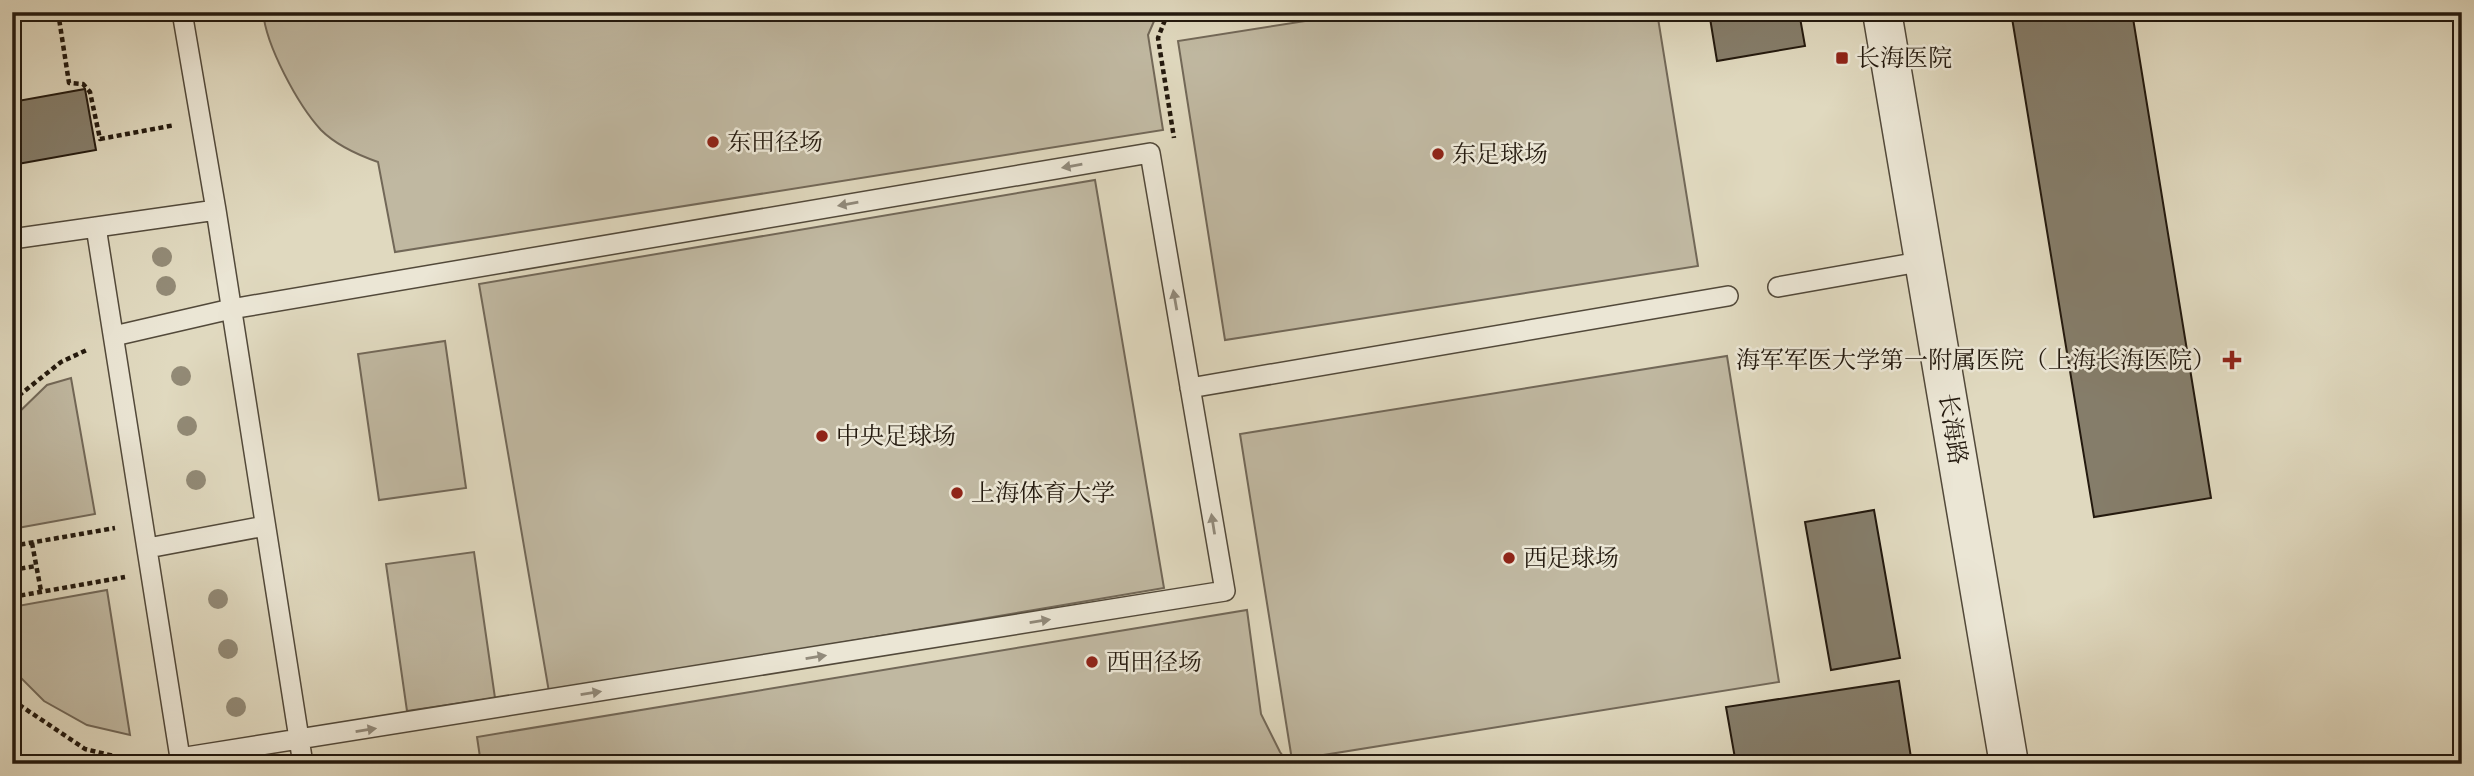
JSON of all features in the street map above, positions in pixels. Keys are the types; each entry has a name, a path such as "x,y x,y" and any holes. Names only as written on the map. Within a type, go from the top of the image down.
{"street":[{"name":"长海路","path":"1882,12 2009,764"}],"lane":[{"path":"182,12 216,209 303,764"},
{"path":"96,227 180,761 1224,591 1150,153 231,309 114,336"},
{"path":"12,239 216,209"},
{"path":"1778,288 1925,261"},
{"path":"1191,388 1728,296"},
{"path":"148,548 265,526"}],"path":[{"path":"58,12 69,83 83,84 90,92 100,139 201,120"},
{"path":"1150,153 1175,148 1158,38 1168,12"},
{"path":"12,401 61,362 114,336"},
{"path":"12,546 144,523"},
{"path":"32,543 41,591"},
{"path":"12,570 36,566"},
{"path":"12,597 152,572"},
{"path":"12,700 85,749 130,760 180,761"}],"shaded area":[{"name":"东田径场","path":"263,12 1158,12 1148,35 1163,130 395,252 378,162 355,153 327,136 312,119 293,91 277,58 265,26"},
{"name":"东足球场","path":"1363,12 1657,12 1698,266 1225,340 1178,41"},
{"name":"中央足球场","path":"1095,180 1164,588 549,692 479,284"},
{"path":"445,341 466,488 379,500 358,354"},
{"name":"西足球场","path":"1727,356 1779,682 1292,760 1240,434"},
{"path":"71,378 95,514 12,529 12,419 47,385"},
{"path":"474,552 495,698 407,711 386,564"},
{"path":"107,590 130,735 87,725 44,701 20,677 12,664 12,607"},
{"name":"西田径场","path":"1247,610 1261,714 1289,764 481,764 477,737"}],"building":[{"path":"1709,12 1799,12 1805,46 1717,61"},
{"path":"2011,12 2132,12 2211,498 2094,517"},
{"path":"85,89 96,150 12,165 12,102"},
{"path":"1874,510 1900,658 1831,670 1805,522"},
{"path":"1899,681 1912,764 1736,764 1726,707"}],"place":[{"name":"长海医院","path":"1842,58"},
{"name":"东田径场","path":"713,142"},
{"name":"东足球场","path":"1438,154"},
{"name":"海军军医大学第一附属医院（上海长海医院）","path":"2232,360"},
{"name":"中央足球场","path":"822,436"},
{"name":"上海体育大学","path":"957,493"},
{"name":"西足球场","path":"1509,558"},
{"name":"西田径场","path":"1092,662"}]}
